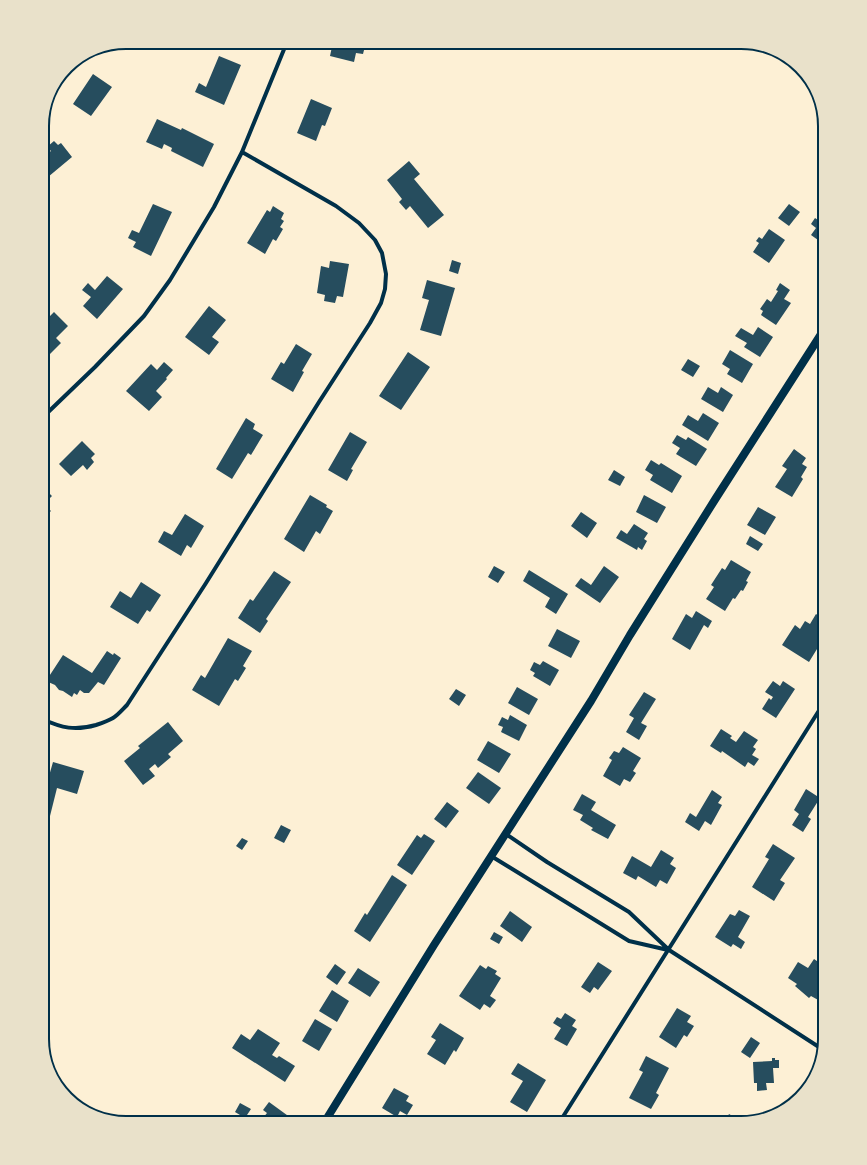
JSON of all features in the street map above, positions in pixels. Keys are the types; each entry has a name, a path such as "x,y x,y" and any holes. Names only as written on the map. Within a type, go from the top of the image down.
{"main road":[{"path":"328,1116 505,833 591,701 630,635 716,498 818,347"}],"street":[{"path":"49,411 95,367 144,316 170,280 214,207 242,152 284,49"},
{"path":"49,722 56,726 72,729 83,729 114,718 127,705 206,583 370,323 381,303 385,289 386,274 382,254 375,240 359,223 336,206 242,152"},
{"path":"563,1116 818,712"},
{"path":"505,833 547,862 629,912 669,950 817,1046"},
{"path":"491,856 629,941 669,950"}],"building":[{"path":"332,49 364,49 363,54 356,53 354,62 330,56"},
{"path":"219,56 241,65 224,105 195,92 199,83 206,87"},
{"path":"93,74 112,87 91,116 73,104"},
{"path":"311,99 332,108 325,126 322,125 316,141 297,133"},
{"path":"157,119 181,130 182,128 214,144 203,167 171,151 172,148 164,144 162,149 146,142"},
{"path":"54,141 58,145 61,143 72,157 49,176 49,153 51,151 49,149 49,145"},
{"path":"409,161 420,174 414,179 444,215 428,228 410,206 406,210 399,202 402,199 387,180"},
{"path":"153,204 172,212 151,256 133,247 136,242 128,238 132,230 139,233"},
{"path":"789,204 800,212 789,226 778,218"},
{"path":"273,206 284,213 281,219 284,221 280,227 283,229 276,241 273,239 265,254 247,243 267,210 270,212"},
{"path":"815,218 818,220 818,240 811,235 816,228 811,224"},
{"path":"769,229 785,240 769,263 753,252 759,243 756,241 759,237 762,239"},
{"path":"452,260 461,263 458,274 449,271"},
{"path":"330,261 349,264 343,297 337,296 335,303 324,301 325,295 317,293 321,266 329,268"},
{"path":"107,276 123,289 97,319 83,306 91,297 82,290 88,283 95,290"},
{"path":"427,280 455,288 441,336 420,330 429,300 422,298"},
{"path":"780,283 790,290 784,299 791,303 776,325 761,315 763,311 760,309 767,299 771,302 778,291 776,290"},
{"path":"209,306 226,320 212,337 219,342 209,355 185,337"},
{"path":"54,312 68,326 56,338 61,343 49,355 49,317"},
{"path":"758,327 773,337 760,357 744,347 747,343 735,336 741,328 753,335"},
{"path":"296,344 312,354 302,371 304,372 293,392 271,379 281,362 284,364"},
{"path":"730,350 753,364 742,383 727,374 730,369 722,364"},
{"path":"408,352 430,367 401,410 379,396"},
{"path":"688,359 700,366 693,377 681,370"},
{"path":"164,362 173,370 156,391 162,397 149,411 126,391 151,364 157,370"},
{"path":"708,387 718,393 721,387 733,395 723,412 701,399"},
{"path":"703,413 719,423 708,441 682,425 688,415 698,421"},
{"path":"246,418 255,424 253,429 263,435 251,455 248,453 232,479 216,469"},
{"path":"350,432 367,442 351,469 353,470 347,481 328,470"},
{"path":"677,435 686,440 688,437 707,449 696,466 676,454 680,448 672,443"},
{"path":"82,441 95,454 91,458 94,462 87,470 83,465 71,476 59,464"},
{"path":"794,449 806,458 802,464 807,467 801,477 803,479 792,497 775,487 787,469 782,466"},
{"path":"651,460 659,465 661,463 682,476 672,493 650,480 653,475 645,470"},
{"path":"614,470 625,477 620,486 608,480"},
{"path":"310,495 327,505 326,507 333,511 320,534 316,531 304,552 284,539"},
{"path":"644,495 666,507 657,523 636,512"},
{"path":"758,507 776,517 765,535 747,525"},
{"path":"581,512 597,523 587,538 571,526"},
{"path":"185,514 204,526 191,548 187,545 181,556 158,542 164,531 172,535"},
{"path":"634,524 648,533 644,539 647,541 642,550 638,547 637,550 616,538 621,530 627,534"},
{"path":"750,536 763,544 758,551 746,544"},
{"path":"731,560 751,572 743,591 741,590 735,599 733,598 725,611 706,599 714,587 711,585 722,568 725,570"},
{"path":"494,566 505,572 498,583 488,577"},
{"path":"604,566 619,577 600,603 575,586 581,578 591,585"},
{"path":"529,570 568,594 556,614 545,607 550,598 523,581"},
{"path":"274,571 291,582 266,619 268,621 260,633 238,618 250,599 253,601"},
{"path":"141,582 161,595 150,612 147,610 138,624 110,607 120,591 131,598"},
{"path":"696,611 712,621 708,628 704,625 690,650 672,639 686,614 692,618"},
{"path":"816,614 818,615 818,647 809,662 782,645 795,625 800,629 805,621 810,624"},
{"path":"557,629 580,641 571,658 548,646"},
{"path":"228,638 252,651 243,666 246,668 238,681 235,679 219,706 192,690 201,675 205,678"},
{"path":"107,651 113,655 114,653 121,658 104,685 98,682 89,693 84,693 80,690 77,695 74,693 72,697 49,682 49,676 63,655 92,673"},
{"path":"543,661 559,670 550,686 533,676 535,673 530,670 534,662 540,665"},
{"path":"773,681 780,686 783,681 795,689 776,718 762,709 769,698 771,700 773,697 765,692"},
{"path":"517,687 538,699 529,715 508,703"},
{"path":"456,689 466,695 459,706 449,699"},
{"path":"644,692 656,699 641,723 647,726 639,740 626,732 634,718 629,715"},
{"path":"510,715 527,725 519,741 501,732 503,727 498,725 502,717 508,720"},
{"path":"168,722 183,741 168,754 171,757 158,768 155,764 149,769 155,776 143,785 124,761 140,748 138,746"},
{"path":"721,729 732,736 730,738 736,742 744,731 758,740 753,747 756,749 752,755 759,759 754,766 748,762 745,767 722,751 721,753 710,746"},
{"path":"488,741 511,754 499,773 477,760"},
{"path":"623,747 641,758 633,771 636,773 630,782 624,779 620,786 603,776 612,760 609,758 614,751 619,753"},
{"path":"53,762 84,771 77,794 57,788 50,816 49,816 49,776"},
{"path":"478,772 501,788 489,804 466,788"},
{"path":"806,789 818,797 818,801 808,817 811,819 803,832 792,825 799,814 794,810"},
{"path":"712,790 722,797 718,803 722,805 711,825 705,821 699,831 685,822 690,813 696,817"},
{"path":"582,794 596,802 591,810 616,825 608,839 591,830 593,828 580,820 583,815 573,810"},
{"path":"447,802 459,811 446,828 434,819"},
{"path":"281,825 291,830 284,843 274,838"},
{"path":"424,834 435,841 412,875 397,865 417,835 421,838"},
{"path":"242,838 248,841 242,850 236,846"},
{"path":"773,844 795,858 780,880 785,883 774,901 752,887 769,859 765,857"},
{"path":"661,850 674,858 670,864 676,868 667,884 660,880 656,887 638,876 636,880 623,873 632,856 651,867"},
{"path":"392,875 407,885 370,942 354,931 365,913 367,915"},
{"path":"739,910 750,916 738,937 745,942 741,949 733,944 731,947 715,937 730,914 735,916"},
{"path":"510,911 532,927 522,942 500,926"},
{"path":"494,932 503,937 499,944 490,939"},
{"path":"814,959 818,962 818,1000 811,996 809,998 795,986 797,984 788,978 798,962 808,968"},
{"path":"598,962 612,971 598,990 594,987 590,993 581,987"},
{"path":"335,964 346,972 337,985 326,977"},
{"path":"480,965 486,969 488,966 497,971 495,974 501,978 490,996 496,1000 490,1008 484,1004 480,1010 459,996"},
{"path":"358,968 380,982 370,997 348,983"},
{"path":"332,990 349,1001 337,1022 319,1011"},
{"path":"677,1008 691,1016 687,1022 694,1026 687,1037 684,1035 676,1048 659,1037"},
{"path":"565,1013 576,1020 572,1026 577,1029 567,1046 554,1039 561,1028 553,1023 557,1017 561,1019"},
{"path":"315,1019 332,1029 319,1051 302,1041"},
{"path":"440,1023 464,1038 456,1052 454,1050 445,1065 427,1054 436,1040 431,1037"},
{"path":"258,1029 280,1043 272,1055 277,1058 279,1056 295,1066 285,1082 232,1048 241,1034 250,1040"},
{"path":"751,1037 760,1043 750,1058 741,1052"},
{"path":"646,1056 669,1068 656,1093 659,1095 651,1109 629,1098 643,1072 639,1070"},
{"path":"772,1058 779,1060 779,1068 773,1068 774,1083 766,1083 767,1090 757,1091 757,1083 754,1083 753,1062 772,1061"},
{"path":"518,1063 546,1080 527,1112 510,1102 523,1081 511,1074"},
{"path":"394,1088 409,1096 406,1101 413,1105 407,1115 400,1111 398,1116 382,1108"},
{"path":"269,1102 288,1116 264,1116 267,1113 263,1110"},
{"path":"240,1103 251,1109 246,1116 242,1116 235,1112"}]}
